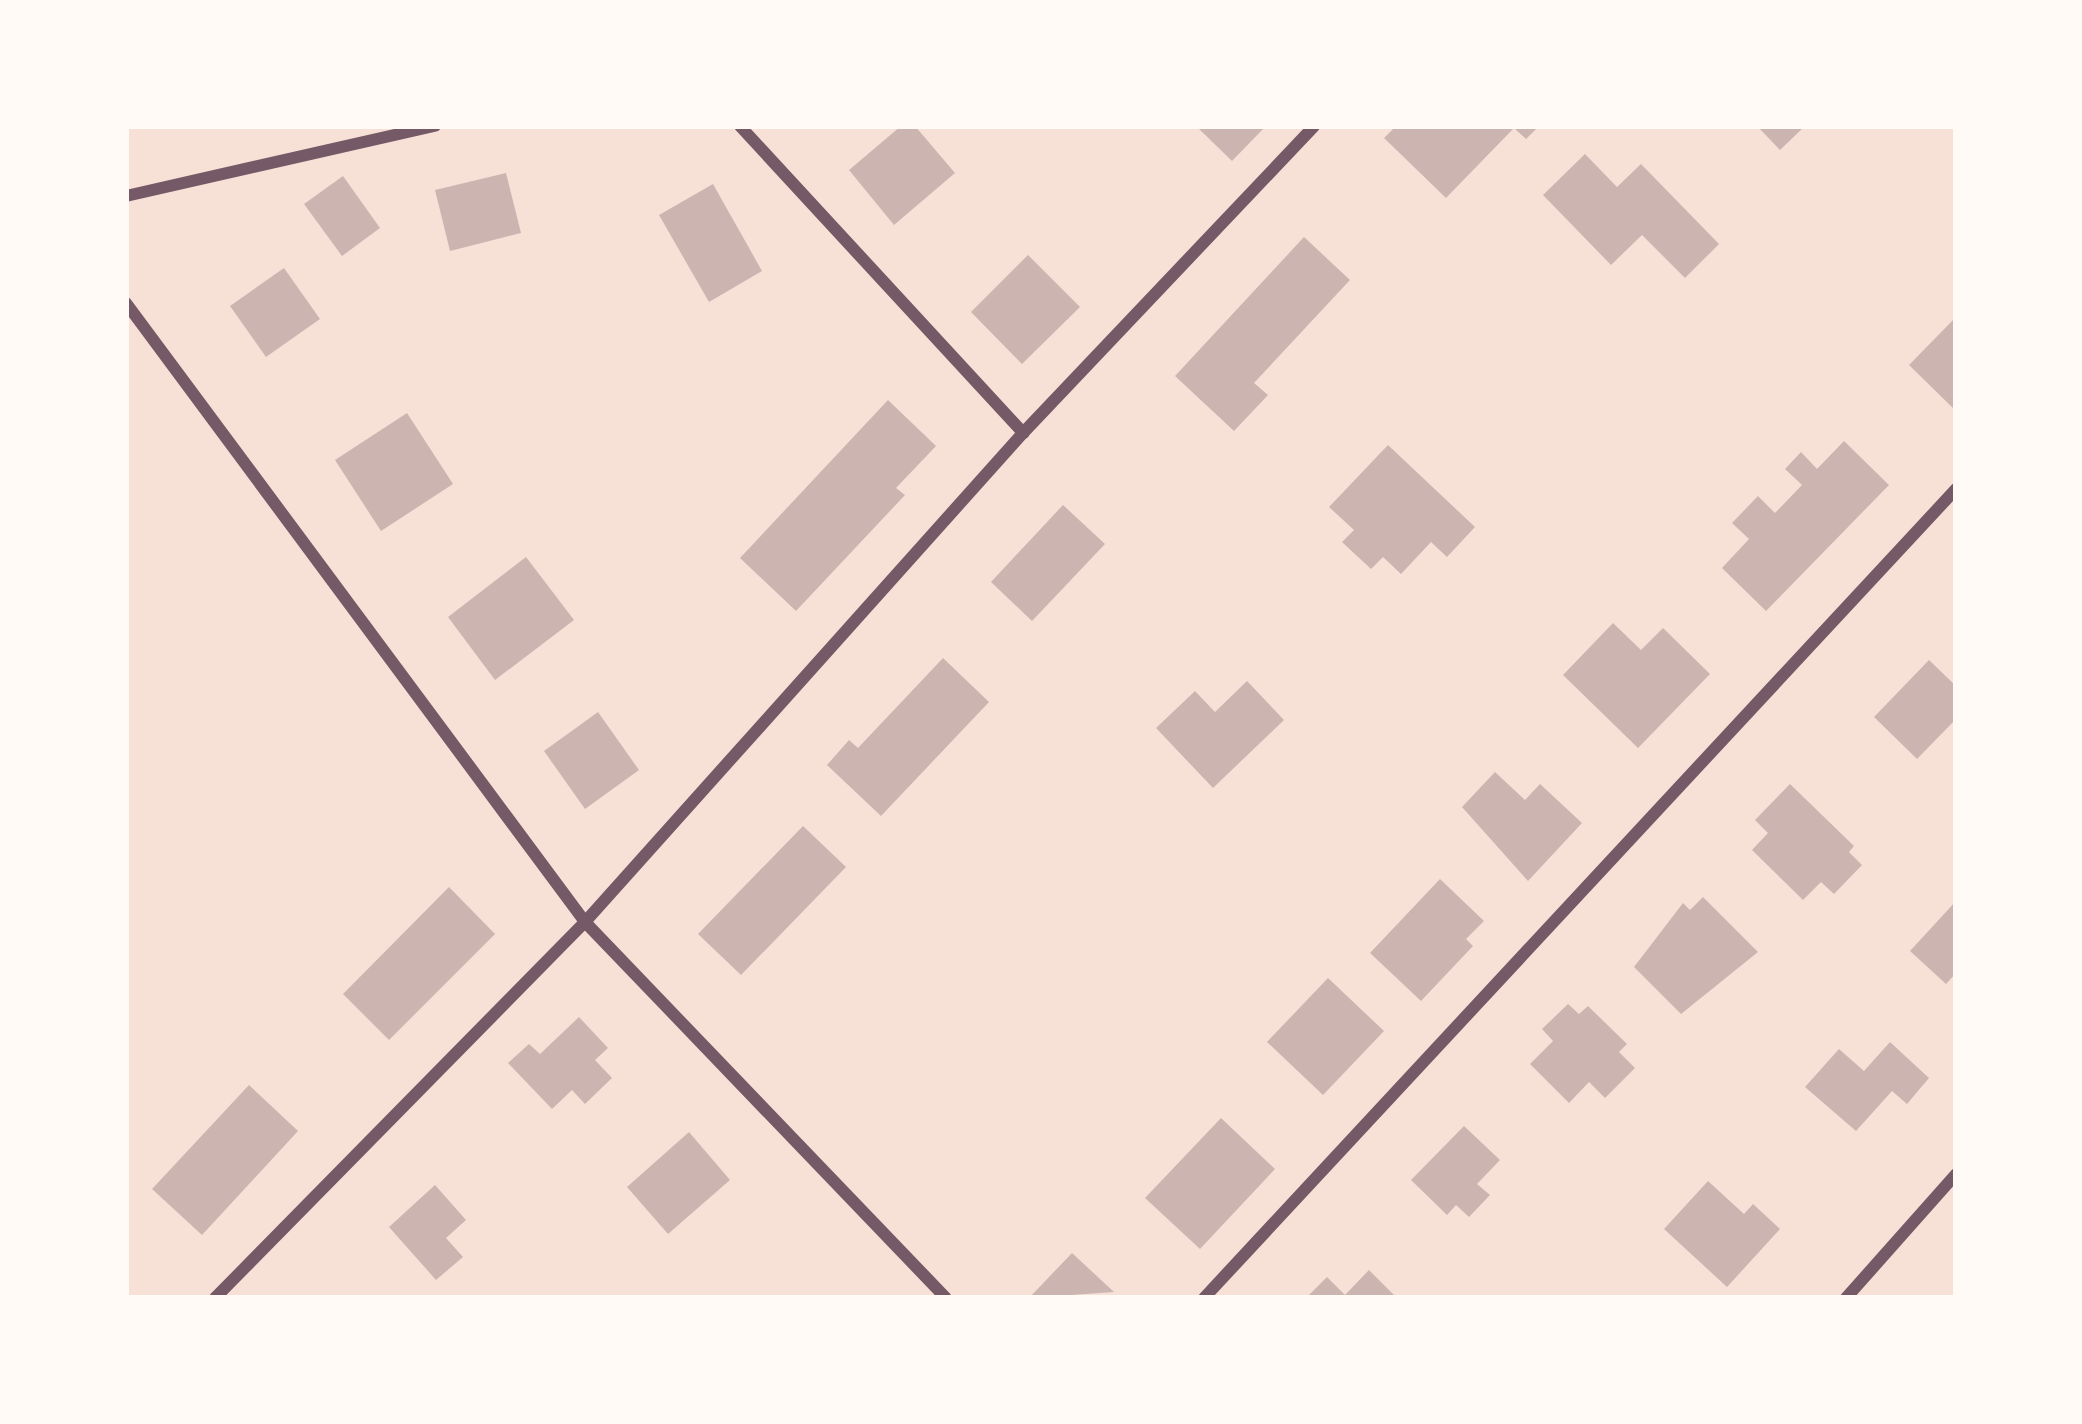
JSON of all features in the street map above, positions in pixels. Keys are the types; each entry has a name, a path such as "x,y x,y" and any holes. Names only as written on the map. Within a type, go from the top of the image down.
{"street":[{"path":"126,196 434,126"},
{"path":"740,126 1023,433"},
{"path":"215,1298 585,922 1023,433 1314,126"},
{"path":"126,303 585,922 946,1298"},
{"path":"1204,1298 1956,489"},
{"path":"1846,1298 1956,1174"}],"building":[{"path":"901,126 915,126 955,173 894,225 849,170"},
{"path":"1196,126 1266,126 1232,161"},
{"path":"1396,126 1539,126 1526,139 1514,128 1446,198 1384,138"},
{"path":"1757,126 1805,126 1780,150"},
{"path":"1585,154 1617,187 1641,164 1719,244 1685,278 1642,235 1611,265 1543,195"},
{"path":"506,173 521,233 450,251 435,190"},
{"path":"343,176 380,228 342,256 304,204"},
{"path":"713,184 762,271 709,302 659,215"},
{"path":"1304,237 1350,280 1254,383 1268,395 1234,431 1175,376"},
{"path":"1028,255 1080,307 1022,364 971,312"},
{"path":"284,268 320,319 266,357 230,306"},
{"path":"1956,317 1956,411 1909,365"},
{"path":"888,400 936,446 896,488 905,495 796,611 740,558"},
{"path":"407,413 453,484 381,531 335,460"},
{"path":"1844,441 1889,485 1766,611 1722,568 1749,539 1732,523 1758,496 1775,513 1802,485 1785,469 1801,452 1817,469"},
{"path":"1388,445 1475,527 1447,557 1431,542 1401,574 1383,557 1371,569 1342,542 1354,530 1329,507"},
{"path":"1063,505 1105,544 1032,621 991,582"},
{"path":"526,557 574,620 495,680 448,617"},
{"path":"1613,623 1641,650 1663,628 1710,674 1638,748 1563,675"},
{"path":"943,658 989,702 881,816 827,765 849,740 858,748"},
{"path":"1929,660 1956,686 1956,719 1917,759 1874,717"},
{"path":"1247,681 1284,720 1213,788 1156,728 1195,691 1215,712"},
{"path":"598,712 639,770 585,809 544,751"},
{"path":"1495,772 1525,800 1540,784 1582,823 1528,881 1462,807"},
{"path":"1790,784 1854,846 1849,852 1862,865 1834,894 1821,882 1803,900 1752,850 1768,833 1755,820"},
{"path":"803,826 846,867 741,975 698,934"},
{"path":"1440,879 1484,921 1466,939 1473,946 1421,1001 1370,953"},
{"path":"449,887 495,934 389,1040 343,994"},
{"path":"1703,897 1758,952 1681,1014 1634,967 1683,903 1690,910"},
{"path":"1956,901 1956,973 1946,984 1910,951"},
{"path":"1328,978 1384,1031 1323,1095 1267,1042"},
{"path":"1568,1004 1579,1014 1588,1006 1627,1044 1619,1052 1635,1068 1605,1098 1589,1082 1569,1103 1530,1064 1553,1041 1542,1029"},
{"path":"579,1017 608,1048 595,1060 612,1078 585,1104 572,1090 552,1109 508,1063 529,1044 540,1054"},
{"path":"1890,1042 1929,1078 1907,1104 1892,1091 1856,1131 1805,1087 1839,1049 1864,1071"},
{"path":"249,1085 298,1131 202,1235 152,1189"},
{"path":"1221,1118 1275,1169 1200,1249 1145,1198"},
{"path":"1464,1126 1500,1160 1477,1184 1490,1195 1469,1217 1456,1205 1447,1215 1411,1180"},
{"path":"689,1132 730,1180 668,1234 627,1187"},
{"path":"1708,1181 1744,1214 1753,1204 1780,1229 1727,1287 1664,1229"},
{"path":"435,1185 466,1220 446,1238 463,1257 436,1280 389,1227"},
{"path":"1072,1253 1114,1292 1029,1298"},
{"path":"1369,1270 1397,1298 1306,1298 1327,1277 1345,1295"}]}
